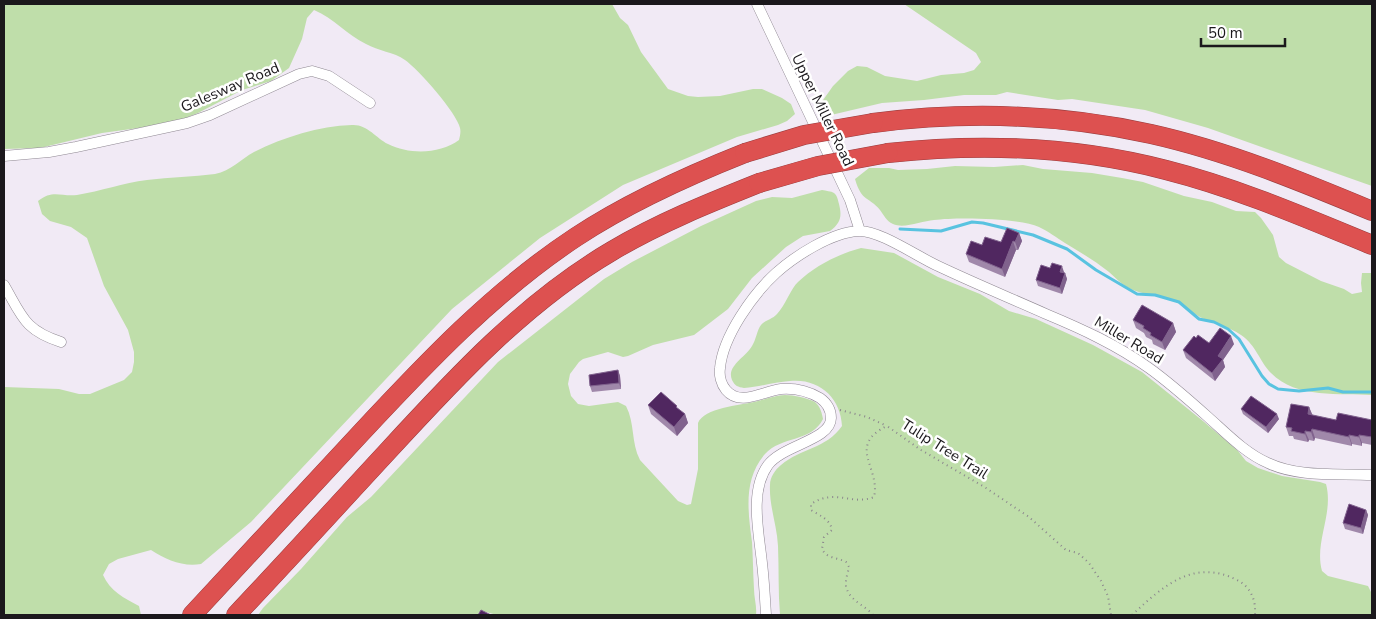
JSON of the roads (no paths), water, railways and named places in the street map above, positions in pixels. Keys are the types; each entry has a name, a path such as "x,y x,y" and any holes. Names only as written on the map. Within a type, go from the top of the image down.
{"highway":[{"path":"192,615 415,375 496,297 535,266 616,212 693,174 745,153 804,135 914,118 990,115 1071,120 1160,136 1229,156 1372,211"},
{"path":"236,615 450,385 530,310 566,282 611,252 656,227 759,183 818,166 888,153 922,149 1006,147 1045,149 1128,161 1166,170 1240,192 1372,245"}],"street":[{"name":"Upper Miller Road","path":"756,4 850,200 860,231"},
{"name":"Galesway Road","path":"4,156 49,152 187,123 210,115 299,74 312,72 329,76 370,104"},
{"name":"Miller Road","path":"860,231 880,235 939,266 1079,328 1119,348 1163,378 1244,448 1268,463 1290,471 1305,473 1372,475"},
{"path":"766,615 758,510 760,483 767,466 775,457 823,433 830,423 830,412 824,402 802,390 778,390 748,398 732,395 726,391 720,378 722,359 728,340 740,318 772,276 797,258 828,240 840,235 860,231"},
{"path":"4,285 22,316 34,331 61,342"}],"waterway":[{"path":"900,229 941,231 972,222 1033,235 1067,249 1096,270 1137,294 1155,295 1179,302 1199,319 1214,322 1228,329 1239,339 1262,376 1269,384 1278,389 1299,391 1328,388 1343,392 1372,392"}]}
